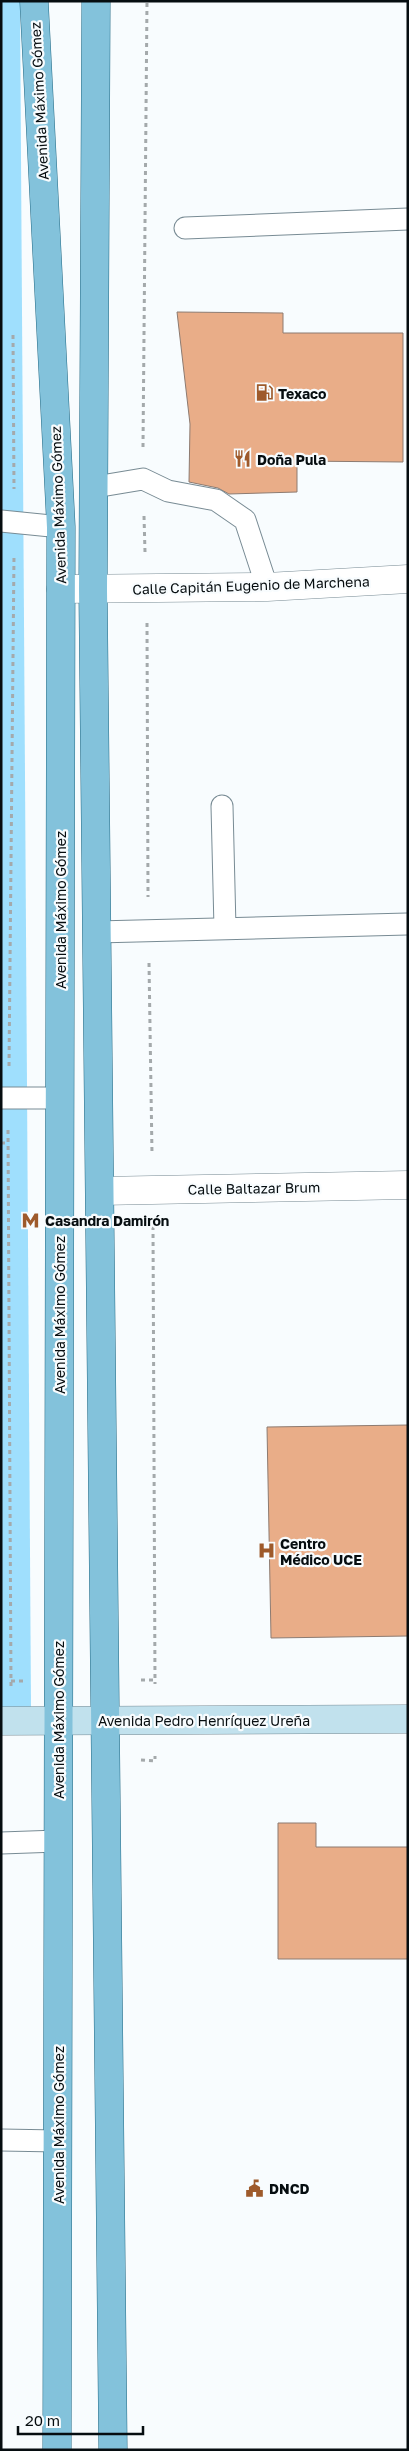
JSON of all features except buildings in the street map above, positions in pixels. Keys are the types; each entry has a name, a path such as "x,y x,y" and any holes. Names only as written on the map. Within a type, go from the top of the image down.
{"main road":[{"name":"Avenida Máximo Gómez","path":"34,1 60,527 61,589 57,2450"},
{"path":"96,1 93,590 113,2450"},
{"name":"Avenida Pedro Henríquez Ureña","path":"7,1721 408,1719"}],"street":[{"name":"Calle Capitán Eugenio de Marchena","path":"61,589 267,586 408,579"},
{"name":"Calle Baltazar Brum","path":"100,1191 408,1185"}],"lane":[{"path":"185,228 408,219"},
{"path":"95,487 143,479 168,490 216,500 245,520 267,586"},
{"path":"8,521 60,527"},
{"path":"222,806 225,928"},
{"path":"97,932 407,924"},
{"path":"5,1097 59,1098"},
{"path":"1,1843 58,1841"},
{"path":"1,2140 58,2140"}],"path":[{"path":"7,1721 11,1681 8,1143 5,1097 8,521 12,326"},
{"path":"1,1143 8,1143"}],"shaded area":[{"path":"1,1 20,1 31,1707 1,1707"}],"place":[{"name":"Texaco","path":"264,393"},
{"name":"Doña Pula","path":"243,459"},
{"name":"Casandra Damirón","path":"31,1220"},
{"name":"Centro Médico UCE","path":"266,1551"},
{"name":"DNCD","path":"255,2188"}]}
